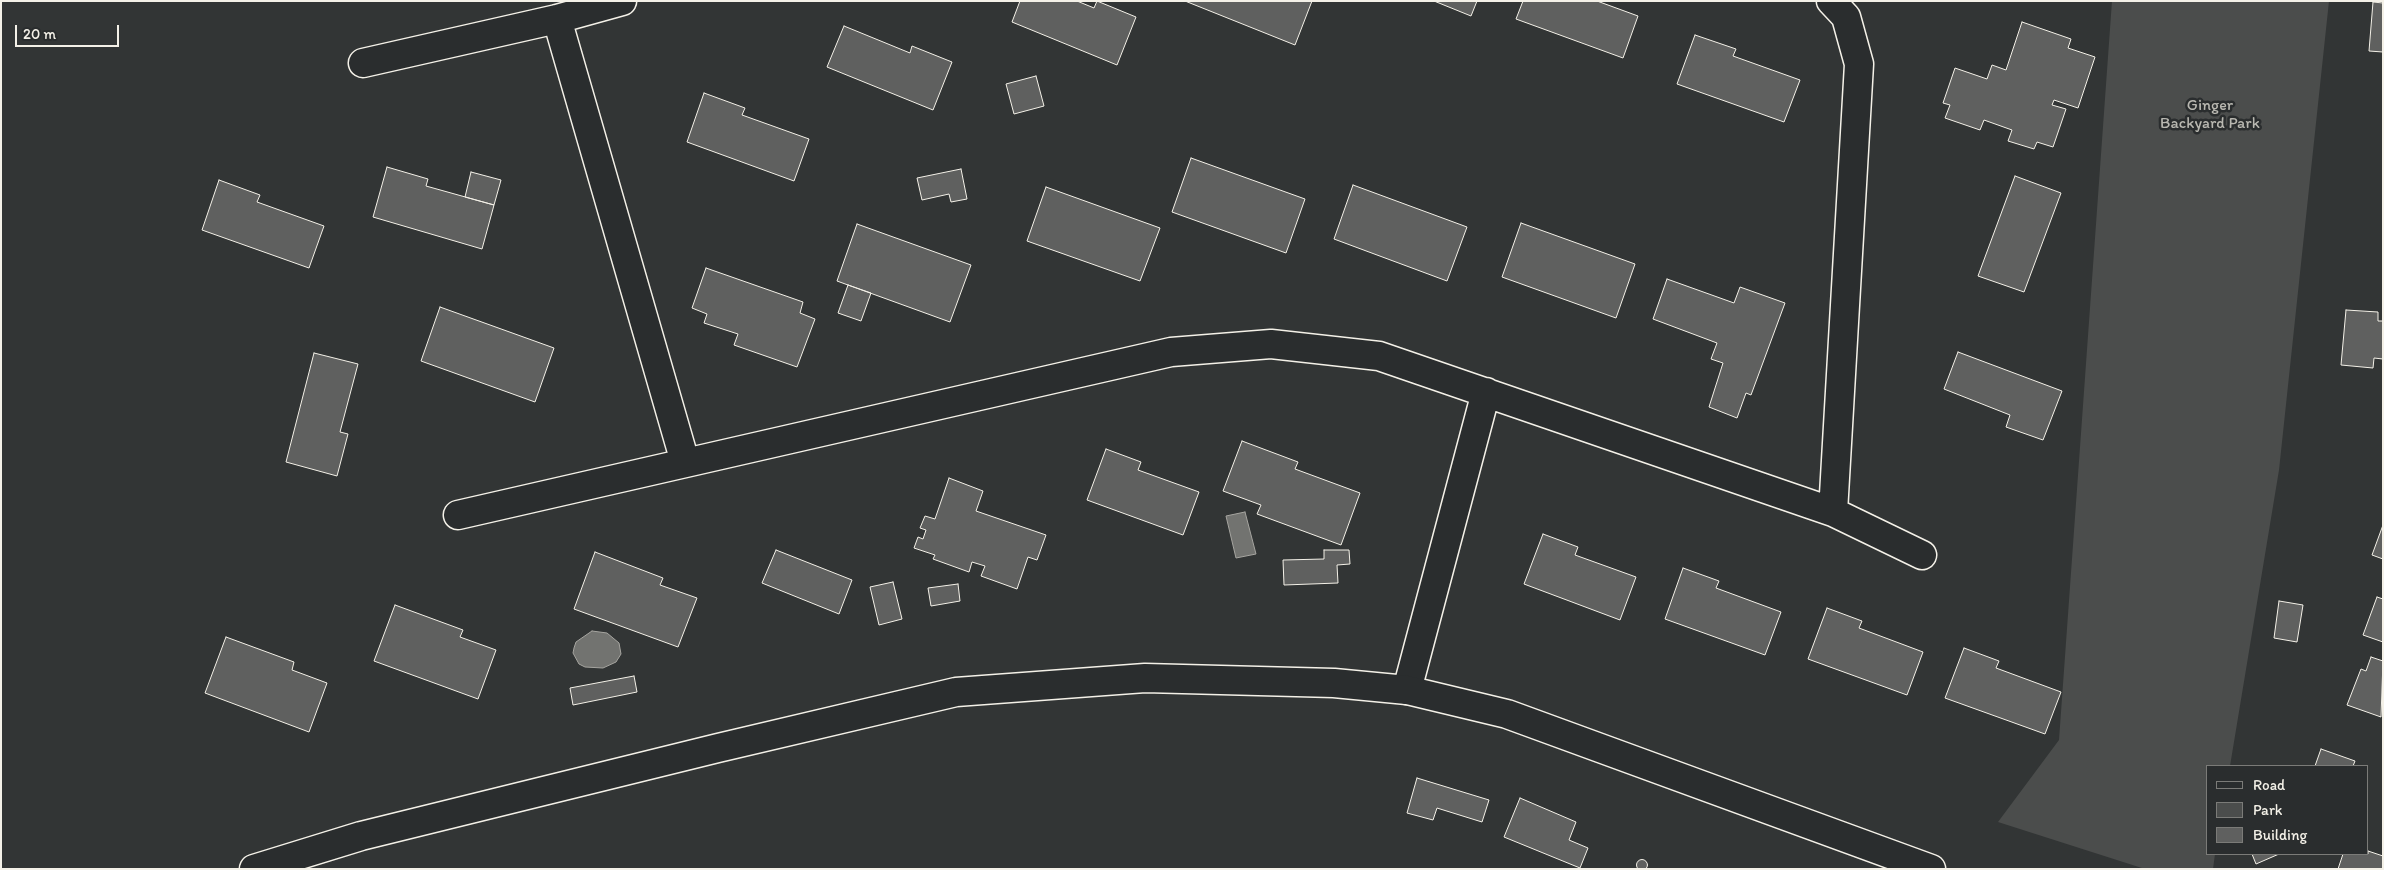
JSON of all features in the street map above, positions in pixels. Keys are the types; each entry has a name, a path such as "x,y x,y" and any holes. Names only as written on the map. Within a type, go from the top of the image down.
{"street":[{"path":"362,63 557,19 622,1"},
{"path":"1831,1 1846,17 1859,64 1833,512"},
{"path":"557,19 685,462"},
{"path":"458,515 1171,352 1271,344 1379,356 1833,512 1922,555"},
{"path":"1407,690 1486,392"},
{"path":"254,869 361,836 718,748 956,692 1145,678 1334,683 1407,690 1507,714 1931,869"}],"green space":[{"name":"Ginger Backyard Park","path":"2112,1 2329,1 2279,470 2230,765 2206,765 2206,855 2215,855 2213,869 2145,869 1998,822 2059,740"}],"shaded area":[{"path":"1245,512 1256,554 1236,558 1226,516"},
{"path":"592,631 607,633 619,643 621,654 616,662 603,668 585,667 579,664 573,653 576,642"}],"building":[{"path":"1020,1 1077,1 1094,8 1097,1 1136,17 1117,65 1012,22"},
{"path":"1185,1 1312,1 1295,45"},
{"path":"1434,1 1477,1 1471,16"},
{"path":"1523,1 1597,1 1638,16 1623,58 1516,19"},
{"path":"2373,2 2383,3 2383,52 2369,51"},
{"path":"2022,22 2071,39 2068,48 2095,57 2078,108 2054,100 2052,105 2066,109 2053,147 2037,142 2034,149 2008,141 2012,130 1984,120 1980,130 1945,118 1950,105 1943,103 1955,68 1987,79 1992,65 2006,70"},
{"path":"844,26 910,53 912,46 952,62 933,110 827,67"},
{"path":"1695,35 1736,49 1733,56 1800,80 1784,122 1677,84"},
{"path":"1036,76 1044,106 1014,114 1006,84"},
{"path":"704,93 745,108 742,115 809,139 794,181 687,142"},
{"path":"1191,158 1305,199 1286,253 1172,212"},
{"path":"387,167 428,179 426,186 494,205 482,249 373,217"},
{"path":"961,169 967,199 951,202 949,194 922,200 917,178"},
{"path":"471,172 501,180 494,205 465,197"},
{"path":"2015,176 2061,193 2024,292 1978,276"},
{"path":"219,180 260,195 257,202 324,226 309,268 202,230"},
{"path":"1353,185 1467,227 1447,281 1334,239"},
{"path":"1046,187 1160,228 1140,281 1027,241"},
{"path":"1521,223 1635,264 1616,318 1502,277"},
{"path":"857,224 971,265 950,322 837,281"},
{"path":"706,268 803,302 800,313 815,319 797,367 734,345 738,334 704,323 707,314 692,308"},
{"path":"1667,279 1734,303 1740,287 1785,303 1751,395 1746,393 1737,418 1709,407 1723,363 1711,359 1717,343 1653,319"},
{"path":"848,285 871,293 861,321 838,313"},
{"path":"440,307 554,348 535,402 421,361"},
{"path":"2346,310 2378,312 2378,321 2383,321 2383,359 2374,358 2373,368 2341,365"},
{"path":"1958,352 2062,391 2043,440 2006,427 2010,415 1944,389"},
{"path":"314,353 358,364 340,432 348,434 337,476 286,462"},
{"path":"1242,441 1298,462 1295,469 1360,493 1341,545 1257,514 1261,505 1223,491"},
{"path":"1106,449 1141,462 1138,470 1199,492 1183,535 1087,500"},
{"path":"949,478 983,491 976,511 1046,535 1037,560 1028,557 1017,589 981,576 985,566 972,562 969,572 933,559 935,555 914,548 918,537 923,539 926,530 920,528 925,516 935,519"},
{"path":"2383,525 2383,559 2372,555"},
{"path":"1543,534 1578,547 1575,555 1636,577 1620,620 1524,584"},
{"path":"776,550 852,580 839,614 762,583"},
{"path":"1324,550 1349,550 1350,564 1337,565 1338,583 1284,585 1283,560 1324,559"},
{"path":"595,552 663,578 660,585 697,598 678,647 574,609"},
{"path":"1683,568 1719,581 1716,588 1781,612 1765,655 1665,619"},
{"path":"893,582 902,619 879,625 870,587"},
{"path":"958,584 960,601 931,606 928,588"},
{"path":"2377,597 2383,599 2383,642 2363,635"},
{"path":"2279,601 2303,605 2297,642 2274,638"},
{"path":"395,605 463,630 460,637 496,650 478,699 374,661"},
{"path":"1827,608 1862,621 1859,628 1923,652 1907,695 1808,659"},
{"path":"226,637 294,662 292,670 327,683 309,732 205,693"},
{"path":"1964,648 1999,661 1996,668 2061,692 2045,734 1945,698"},
{"path":"2371,657 2383,661 2381,717 2347,705 2361,669 2366,671"},
{"path":"634,676 637,692 573,705 570,688"},
{"path":"2321,749 2355,761 2353,765 2315,765"},
{"path":"1417,778 1489,800 1482,822 1437,808 1433,820 1407,813"},
{"path":"1520,798 1576,822 1569,840 1588,848 1580,868 1504,837"},
{"path":"2369,851 2383,856 2383,869 2338,869 2343,855 2369,855"},
{"path":"2252,855 2277,855 2256,864"},
{"path":"1642,859 1648,865 1642,871 1636,865"}]}
